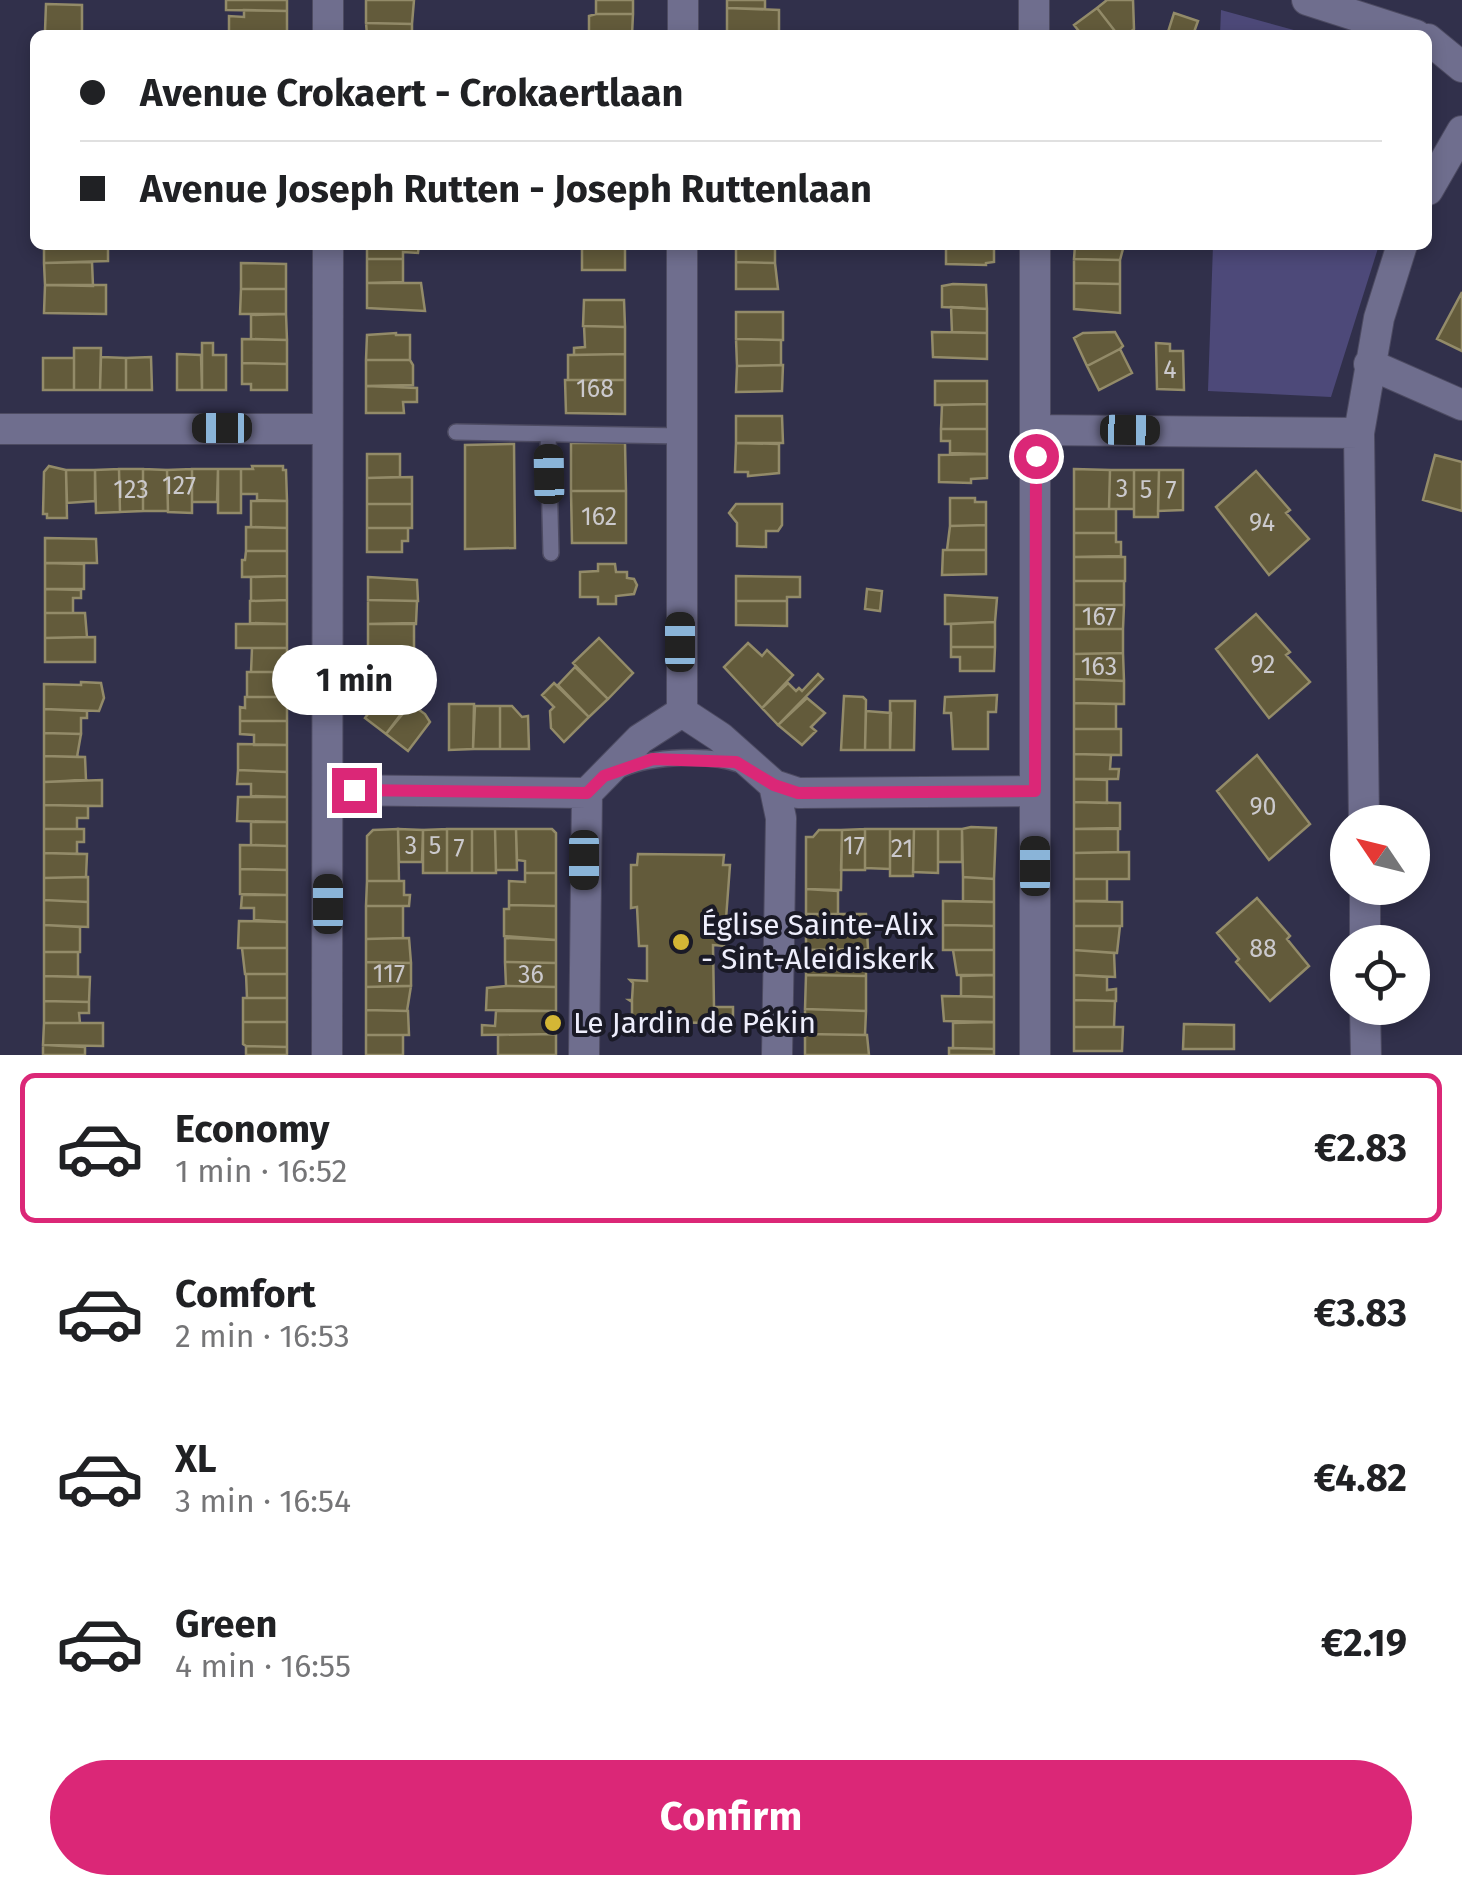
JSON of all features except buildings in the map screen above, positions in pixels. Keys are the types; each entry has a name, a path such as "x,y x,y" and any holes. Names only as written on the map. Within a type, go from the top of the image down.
{"street":[{"path":"328,0 328,30"},
{"path":"683,0 683,30"},
{"path":"1034,0 1034,30"},
{"path":"1307,0 1400,30"},
{"path":"1432,42 1462,67"},
{"path":"1432,183 1462,130"},
{"path":"327,1055 328,250"},
{"path":"682,250 682,712"},
{"path":"1034,1055 1035,250"},
{"path":"1364,805 1360,433 1369,364 1401,250"},
{"path":"1369,364 1462,405"},
{"path":"0,429 326,429"},
{"path":"1036,430 1360,433"},
{"path":"682,712 720,738 764,778 798,793 1035,791"},
{"path":"584,1055 596,784 640,739 682,712"},
{"path":"764,778 781,818 777,1055"},
{"path":"328,790 596,784"},
{"path":"1366,1025 1366,1055"}],"lane":[{"path":"456,432 681,436"},
{"path":"548,434 551,553"},
{"path":"596,784 653,759 736,762 764,778"}],"shaded area":[{"path":"1221,10 1294,30 1220,30"},
{"path":"1213,250 1377,250 1331,397 1208,391"}],"place":[{"name":"Église Sainte-Alix - Sint-Aleidiskerk","path":"681,942"},
{"name":"Le Jardin de Pékin","path":"553,1023"}],"route":[{"path":"354,790 587,793 604,776 653,759 736,762 774,785 798,793 1035,791 1036,456"}]}
